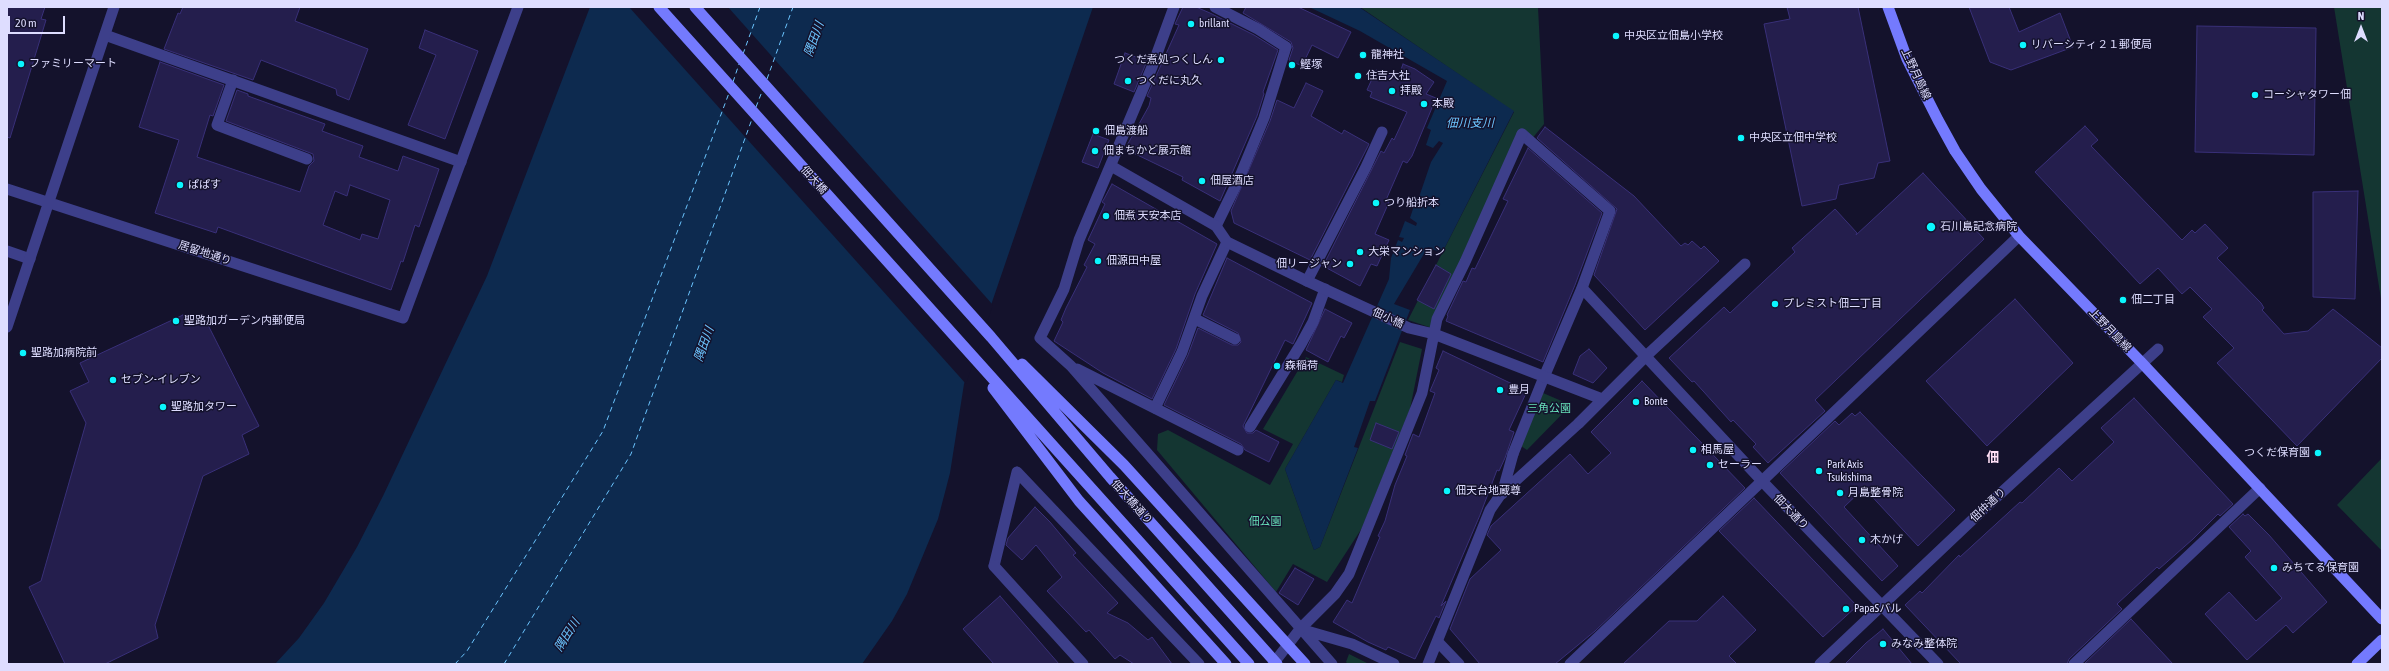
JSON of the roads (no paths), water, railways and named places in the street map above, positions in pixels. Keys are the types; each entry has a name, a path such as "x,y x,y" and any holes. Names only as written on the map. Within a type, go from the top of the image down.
{"main road":[{"name":"佃大橋","path":"659,7 969,353"},
{"path":"695,7 991,337 1046,386 1124,465 1305,664"},
{"name":"上野月島線","path":"1888,7 1908,59 1955,151 1982,189 2019,236 2142,363 2382,619"},
{"name":"佃大橋通り","path":"991,337 1110,477 1277,664"},
{"path":"969,353 1012,416 1079,501 1226,664"},
{"name":"佃大橋通り","path":"969,353 1249,664"},
{"path":"2357,664 2382,640"}],"street":[{"path":"7,327 114,7"},
{"path":"105,34 461,162 518,7"},
{"path":"1174,7 1152,67 1079,240 1064,289 1040,338 1071,366 1332,664"},
{"path":"1215,7 1258,29 1286,47 1264,118 1238,181 1216,226"},
{"path":"233,80 217,126 307,159"},
{"path":"1307,281 1366,168 1382,132"},
{"path":"1273,664 1300,629 1335,594 1349,574 1422,393 1437,319 1465,262 1522,134 1610,211 1582,288 1513,454 1501,494"},
{"name":"居留地通り","path":"7,188 403,318 461,162"},
{"path":"1111,166 1216,226 1228,242 1202,296 1195,319 1154,408"},
{"path":"1570,664 2019,236"},
{"name":"佃小橋","path":"1228,242 1307,281 1409,328 1434,334 1602,399"},
{"path":"7,251 30,259"},
{"path":"1428,664 1490,510 1501,494 1579,423 1645,357 1745,264"},
{"name":"佃大通り","path":"1582,288 1762,481 1868,592 1883,604 1938,664"},
{"path":"1250,427 1313,322 1325,289"},
{"path":"1195,319 1235,339"},
{"name":"佃仲通り","path":"1820,664 2158,349"},
{"path":"1071,366 1238,450"},
{"path":"1083,664 994,566 1017,472 1199,664"},
{"path":"2074,664 2260,488"},
{"path":"1300,629 1352,644 1394,664"},
{"path":"1438,642 1459,664"}],"water":[{"name":"隅田川","path":"590,7 1093,7 964,384 950,473 938,519 907,594 892,621 862,664 275,664 299,638 324,603 357,547 383,496 487,276"},
{"name":"佃川支川","path":"1309,7 1359,7 1514,111 1442,253 1428,247 1394,304 1410,310 1375,401 1370,401 1354,447 1358,448 1320,547 1314,550 1285,469 1336,380 1343,383 1389,279 1391,258 1398,240 1402,242 1404,238 1399,237 1405,221 1416,226 1417,223 1410,218 1415,203 1417,203 1431,162 1443,143 1439,141 1433,148 1426,145 1431,130 1427,128 1447,81 1360,31"}],"place":[{"name":"brillant","path":"1191,24"},
{"name":"中央区立佃島小学校","path":"1616,36"},
{"name":"リバーシティ２１郵便局","path":"2023,45"},
{"name":"龍神社","path":"1363,55"},
{"name":"つくだ煮処つくしん","path":"1221,60"},
{"name":"ファミリーマート","path":"21,64"},
{"name":"鰹塚","path":"1292,65"},
{"name":"住吉大社","path":"1358,76"},
{"name":"つくだに丸久","path":"1128,81"},
{"name":"拝殿","path":"1392,91"},
{"name":"コーシャタワー佃","path":"2255,95"},
{"name":"本殿","path":"1424,104"},
{"name":"佃島渡船","path":"1096,131"},
{"name":"中央区立佃中学校","path":"1741,138"},
{"name":"佃まちかど展示館","path":"1095,151"},
{"name":"佃屋酒店","path":"1202,181"},
{"name":"ぱぱす","path":"180,185"},
{"name":"つり船折本","path":"1376,203"},
{"name":"佃煮 天安本店","path":"1106,216"},
{"name":"石川島記念病院","path":"1931,227"},
{"name":"大栄マンション","path":"1360,252"},
{"name":"佃源田中屋","path":"1098,261"},
{"name":"佃リージャン","path":"1350,264"},
{"name":"佃二丁目","path":"2123,300"},
{"name":"プレミスト佃二丁目","path":"1775,304"},
{"name":"聖路加ガーデン内郵便局","path":"176,321"},
{"name":"聖路加病院前","path":"23,353"},
{"name":"森稲荷","path":"1277,366"},
{"name":"セブン-イレブン","path":"113,380"},
{"name":"豊月","path":"1500,390"},
{"name":"Bonte","path":"1636,402"},
{"name":"聖路加タワー","path":"163,407"},
{"name":"相馬屋","path":"1693,450"},
{"name":"つくだ保育園","path":"2318,453"},
{"name":"セーラー","path":"1710,465"},
{"name":"Park Axis Tsukishima","path":"1819,471"},
{"name":"佃天台地蔵尊","path":"1447,491"},
{"name":"月島整骨院","path":"1840,493"},
{"name":"木かげ","path":"1862,540"},
{"name":"みちてる保育園","path":"2274,568"},
{"name":"PapaSバル","path":"1846,609"},
{"name":"みなみ整体院","path":"1883,644"}],"district":[{"name":"佃","path":"1993,458"}],"park label":[{"name":"三角公園","path":"1549,409"},
{"name":"佃公園","path":"1265,522"}]}
